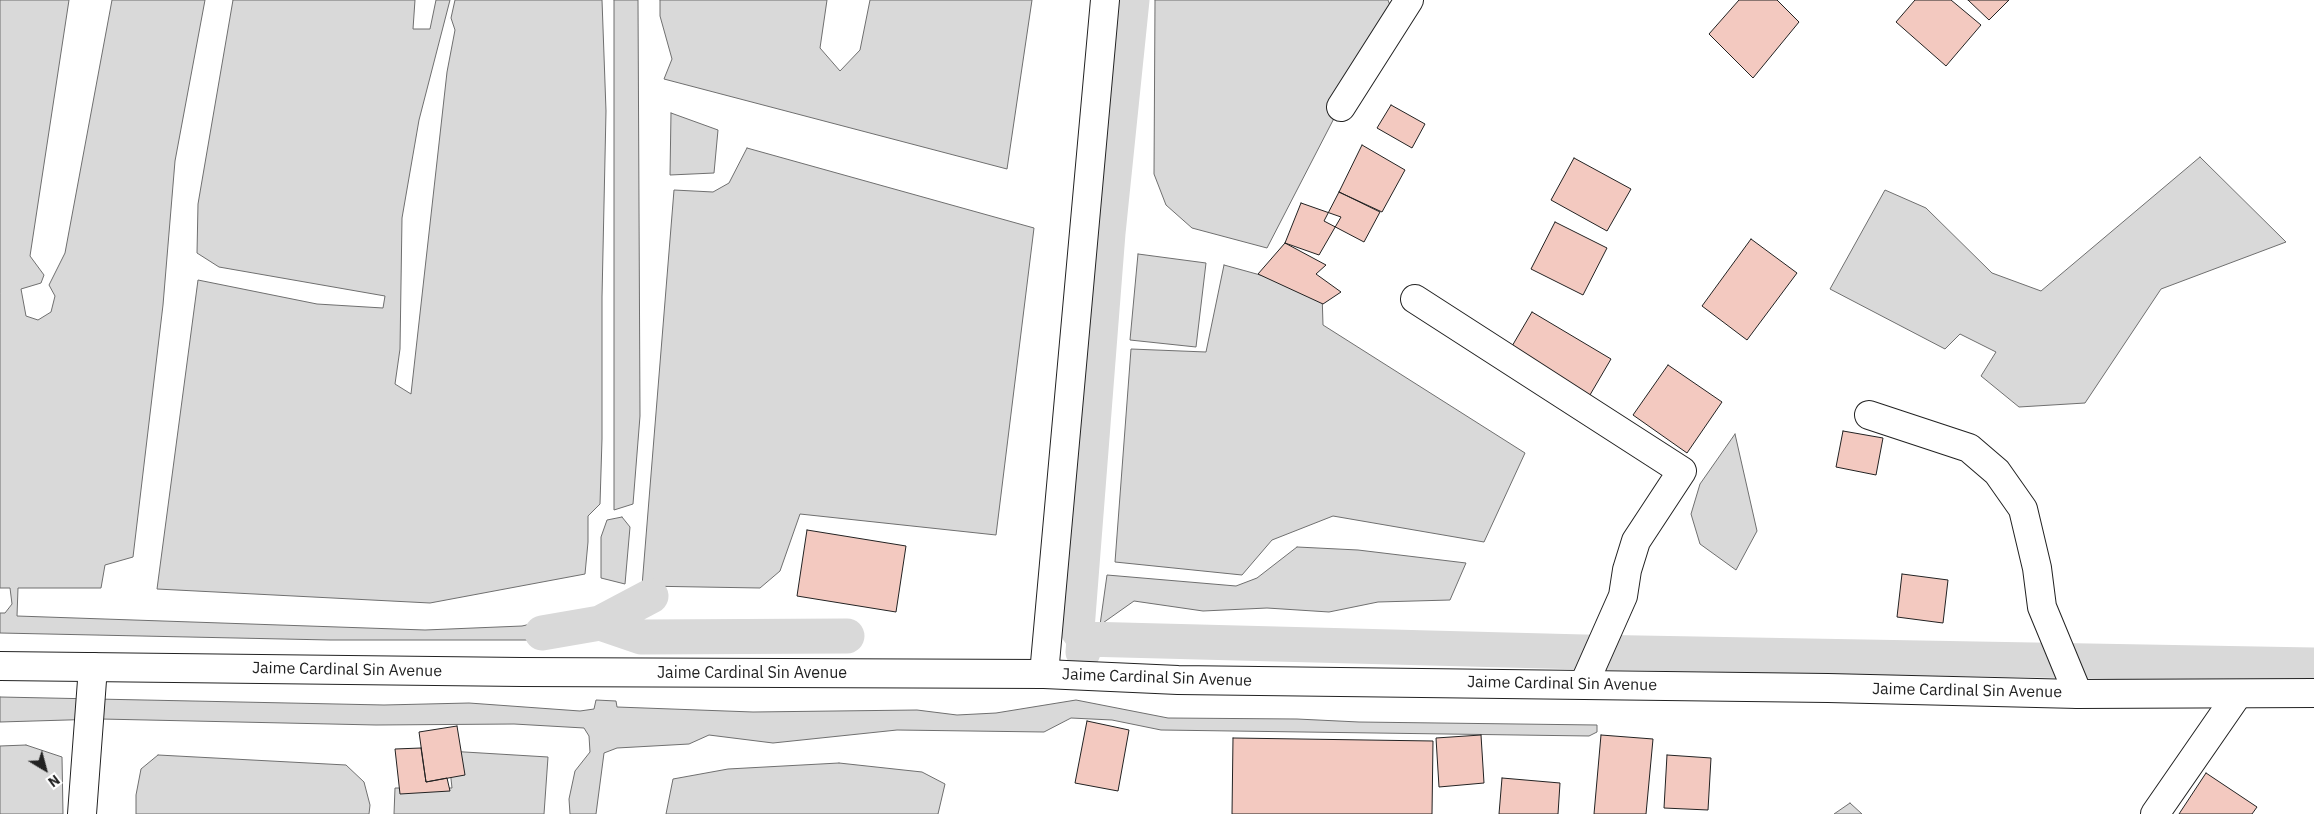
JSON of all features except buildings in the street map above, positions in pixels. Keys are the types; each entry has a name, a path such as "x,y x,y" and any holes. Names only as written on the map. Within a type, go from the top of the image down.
{"main road":[{"path":"1044,674 1105,0"},
{"path":"1341,107 1409,0"},
{"path":"1415,300 1682,471 1636,541 1627,570 1623,596 1585,683"},
{"path":"1869,415 1969,448 1997,472 2023,510 2037,568 2042,607 2078,693"},
{"name":"Jaime Cardinal Sin Avenue","path":"0,666 522,672 1044,674 1178,680 1585,683 2078,693 2314,694"},
{"path":"82,814 93,668"},
{"path":"2156,814 2238,694"}],"shaded area":[{"path":"0,0 69,0 30,256 44,275 41,283 21,289 26,316 38,320 51,312 55,296 49,285 65,253 112,0 205,0 175,161 163,305 133,557 105,565 101,588 18,588 17,616 425,630 522,626 588,611 590,639 579,635 557,640 330,640 0,633 0,613 5,613 12,604 10,588 0,588"},
{"path":"233,0 415,0 413,29 430,29 436,0 450,0 419,120 402,218 400,349 395,384 411,394 447,72 455,30 451,18 455,0 602,0 606,111 602,297 602,439 600,504 588,516 585,574 430,603 157,589 198,280 317,304 383,308 385,296 219,267 197,253 198,204"},
{"path":"614,0 638,0 640,416 633,504 614,510"},
{"path":"660,0 827,0 820,48 840,71 860,50 870,0 1032,0 1007,169 664,79 672,59 660,16"},
{"path":"1155,0 1388,0 1391,8 1267,248 1192,228 1166,205 1154,174"},
{"path":"671,113 718,130 714,173 670,175"},
{"path":"747,148 1034,228 996,535 800,514 780,571 760,588 642,586 674,190 713,192 729,183"},
{"path":"2200,157 2286,242 2161,289 2085,403 2019,407 1981,376 1996,352 1960,334 1945,349 1830,289 1885,190 1926,208 1992,273 2041,291"},
{"path":"1138,254 1206,263 1196,347 1130,340"},
{"path":"1224,265 1322,292 1323,325 1525,453 1484,542 1333,516 1272,540 1242,575 1115,562 1131,349 1206,352"},
{"path":"1735,434 1757,531 1736,570 1700,544 1691,514 1700,484"},
{"path":"622,517 630,527 625,584 601,578 601,537 607,520"},
{"path":"1297,547 1358,550 1466,563 1450,600 1378,602 1329,612 1267,608 1203,611 1134,601 1100,625 1107,575 1236,586 1257,578"},
{"path":"0,697 384,705 469,703 580,711 594,709 596,700 616,701 617,707 753,712 917,710 957,715 996,713 1076,700 1168,718 1597,725 1597,732 1589,736 1161,730 1112,720 1071,718 1044,732 897,730 773,743 709,735 689,744 617,748 604,753 596,814 570,814 569,799 575,771 590,752 589,736 584,728 514,724 376,725 101,719 0,722"},
{"path":"26,745 62,757 63,814 0,814 0,746"},
{"path":"448,751 548,757 544,814 394,814 395,788 452,788"},
{"path":"158,755 346,765 364,782 370,805 369,814 136,814 136,795 141,769"},
{"path":"839,763 922,772 945,784 938,814 666,814 673,779 728,769"},
{"path":"1850,803 1862,814 1834,814"}],"waterway":[{"path":"1083,652 1084,639 1077,629 1108,233 1132,0"},
{"path":"542,633 600,623 651,596"},
{"path":"600,623 641,637 847,636"},
{"path":"1084,639 1584,652 2314,665"}]}
